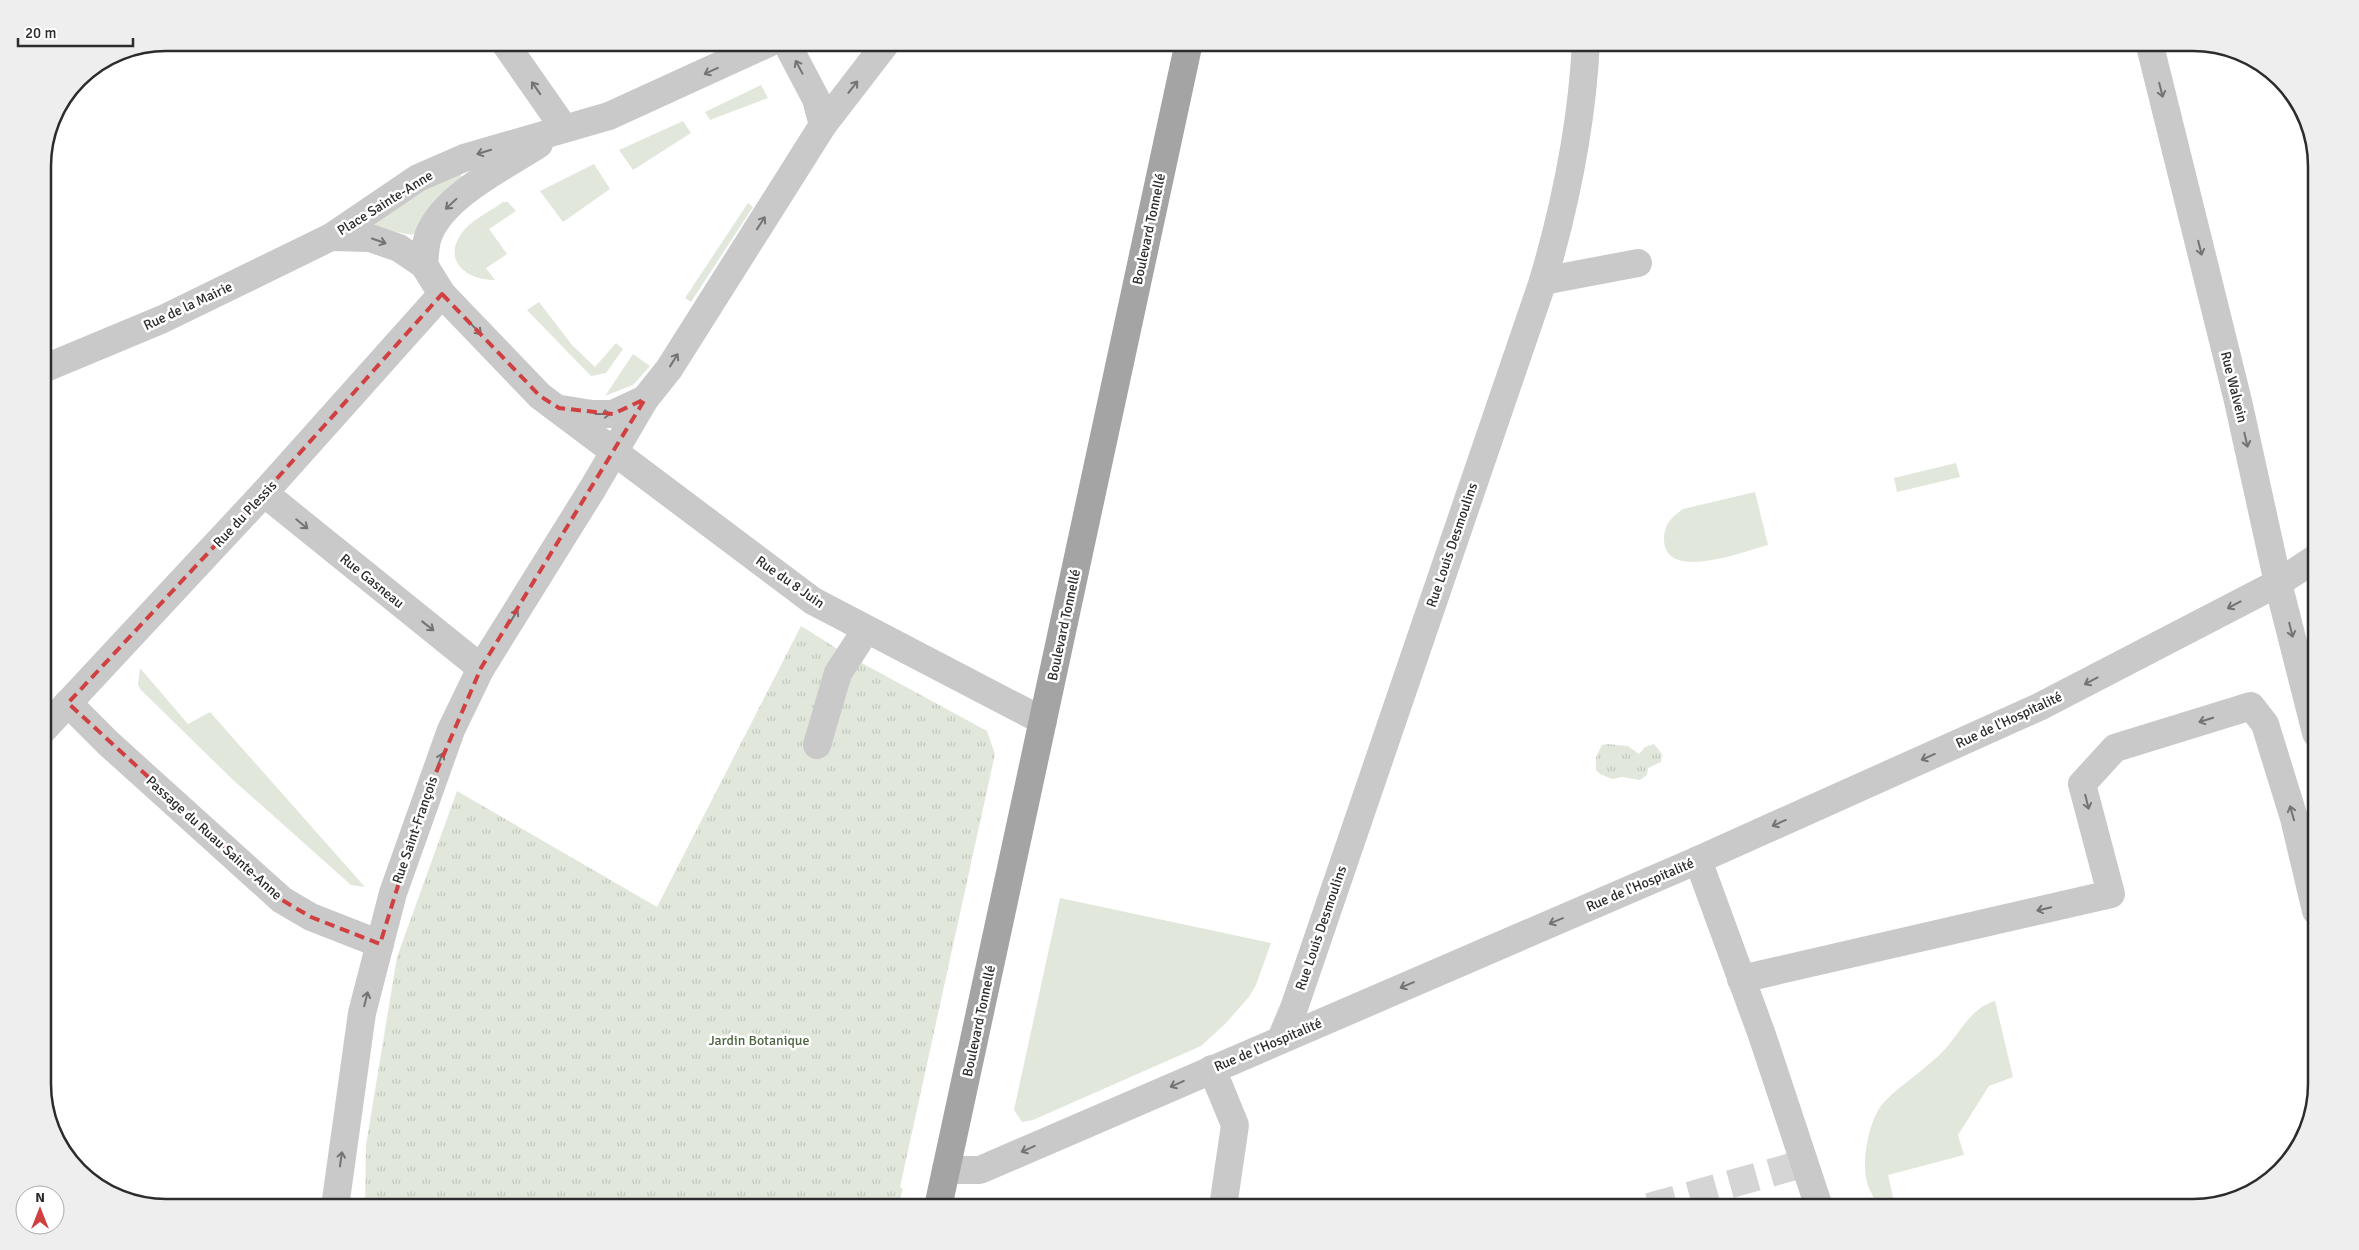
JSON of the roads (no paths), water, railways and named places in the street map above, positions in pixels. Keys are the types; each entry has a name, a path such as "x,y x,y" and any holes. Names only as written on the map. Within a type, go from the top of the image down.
{"main road":[{"name":"Boulevard Tonnellé","path":"940,1199 1187,51"}],"street":[{"path":"510,51 564,128"},
{"name":"Place Sainte-Anne","path":"331,237 418,178 464,158 609,116 751,51"},
{"path":"791,51 816,99 823,125"},
{"name":"Place Sainte-Anne","path":"593,488 645,399 668,369 823,125 880,51"},
{"name":"Rue Louis Desmoulins","path":"1281,1039 1294,1008 1543,281 1572,167 1584,82 1586,51"},
{"name":"Rue Walvein","path":"2151,51 2238,401 2278,583 2308,701"},
{"name":"Place Sainte-Anne","path":"424,265 428,236 439,215 459,197 564,128"},
{"name":"Place Sainte-Anne","path":"331,237 370,238 399,248 424,265 442,294 540,396 559,408 592,414 613,414 645,399"},
{"name":"Rue de la Mairie","path":"51,366 163,319 331,237"},
{"path":"1543,281 1638,262"},
{"name":"Rue du Plessis","path":"51,721 264,493 442,294"},
{"name":"Rue du 8 Juin","path":"559,408 614,452 813,601 1043,720"},
{"name":"Rue Saint-François","path":"336,1199 362,1014 393,893 425,798 451,730 481,668 593,488"},
{"name":"Rue Gasneau","path":"264,493 481,668"},
{"name":"Rue de l'Hospitalité","path":"946,1170 980,1170 1698,860 2040,707 2278,583 2308,563"},
{"path":"817,746 838,672 866,630"},
{"name":"Passage du Ruau Sainte-Anne","path":"68,703 108,743 282,900 311,917 380,944"},
{"path":"1741,979 2111,894 2082,784 2115,748 2251,706 2265,724 2294,818 2308,877"},
{"path":"1698,860 1762,1035 1800,1165 1814,1199"},
{"path":"1212,1069 1235,1125 1224,1199"}],"tunnel":[{"path":"1677,1199 1795,1166"}],"park label":[{"name":"Jardin Botanique","path":"759,1040"}]}
